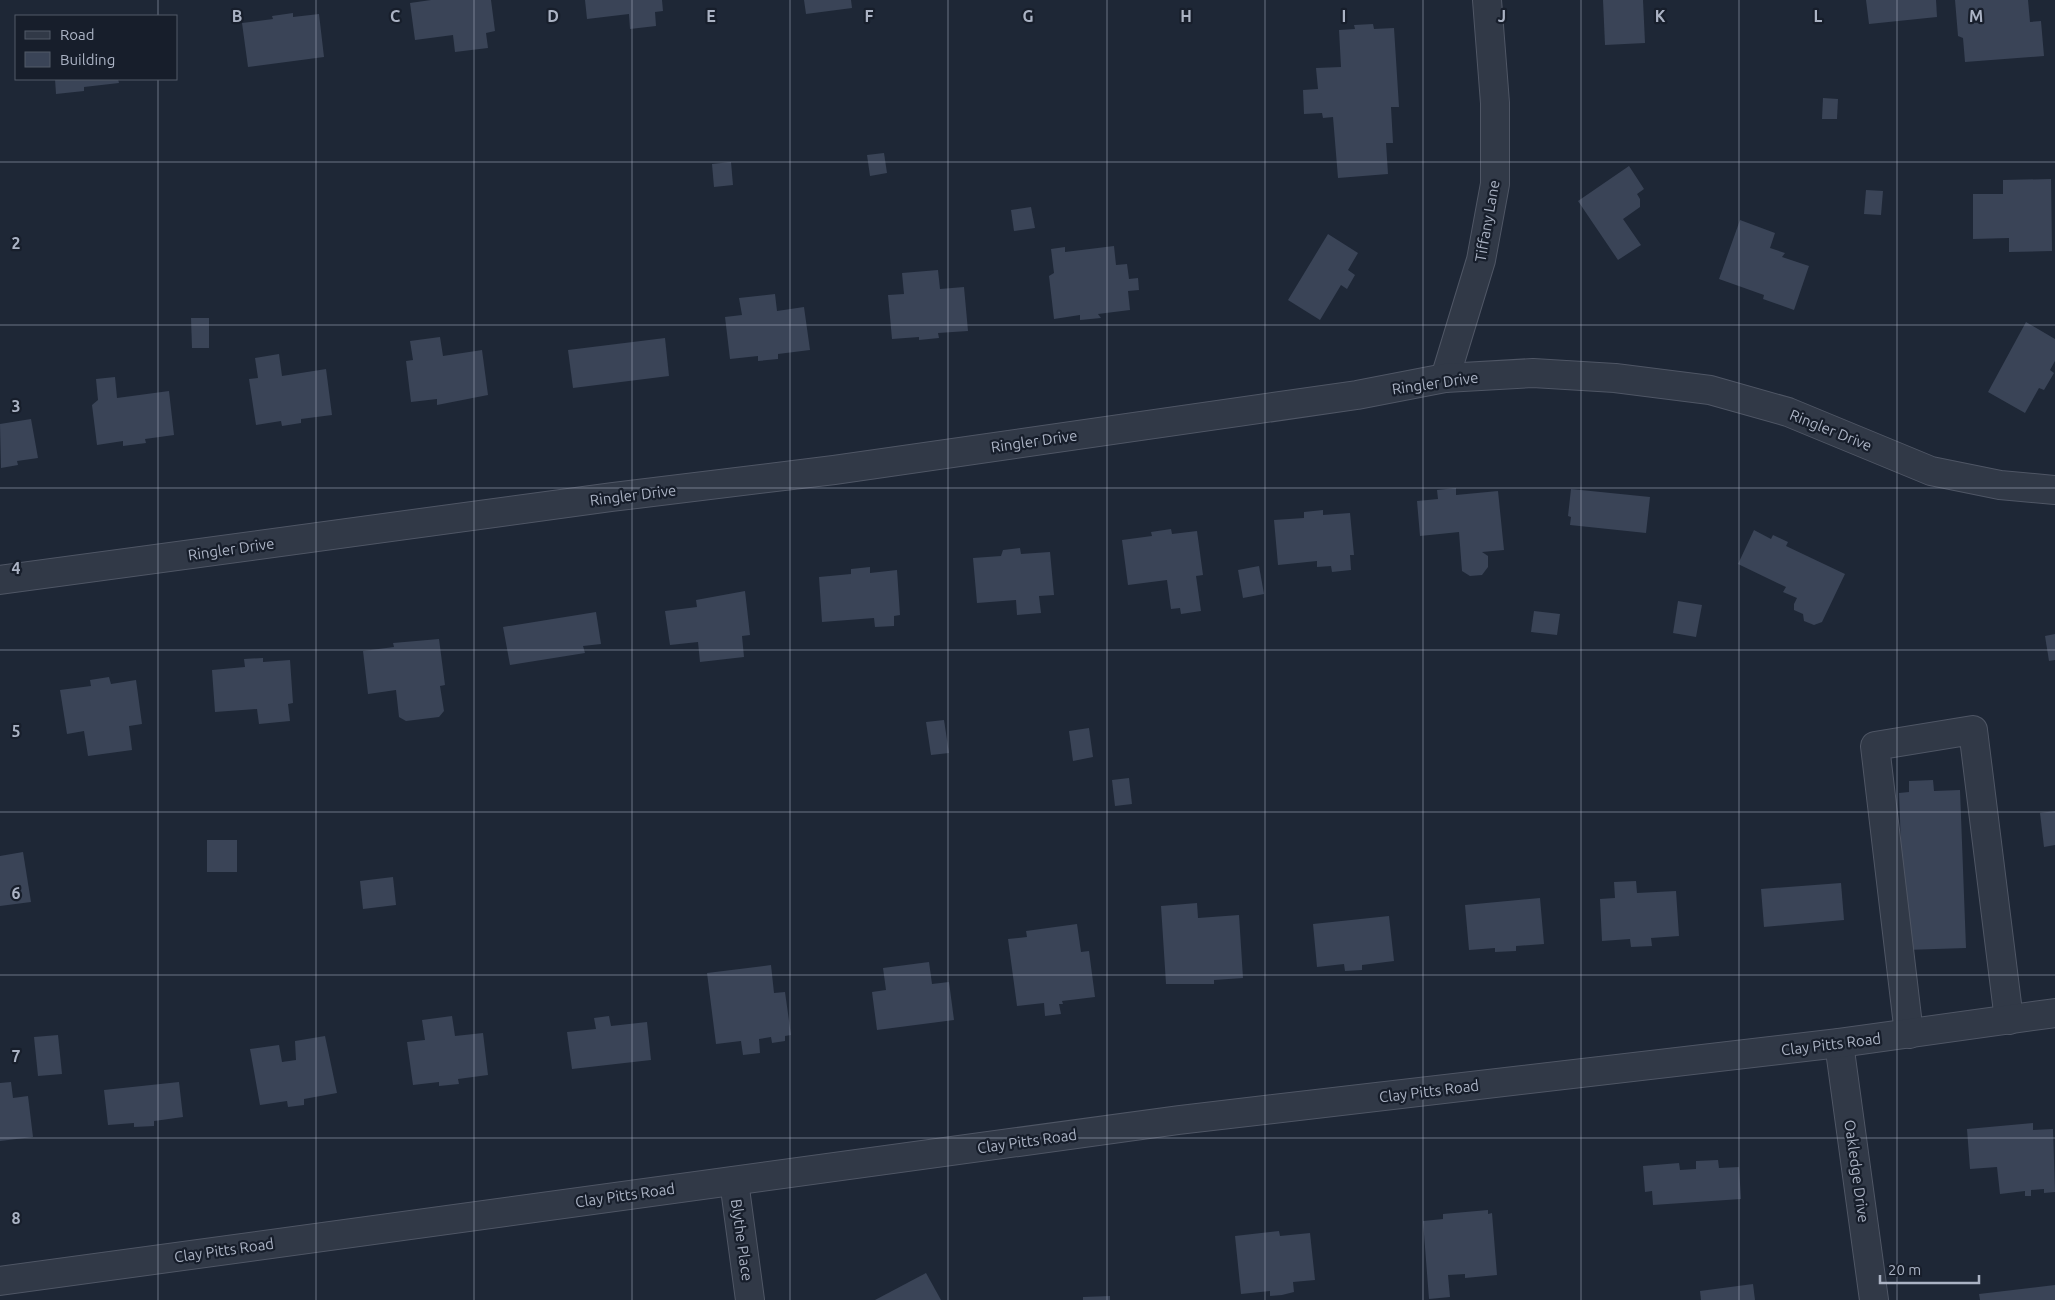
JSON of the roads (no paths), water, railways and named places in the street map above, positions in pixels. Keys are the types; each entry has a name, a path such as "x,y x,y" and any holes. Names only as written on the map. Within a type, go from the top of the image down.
{"street":[{"name":"Tiffany Lane","path":"1445,378 1481,260 1495,184 1495,103 1487,0"},
{"name":"Ringler Drive","path":"0,580 602,498 834,470 1357,395 1445,378 1532,373 1615,378 1710,390 1788,412 1930,471 2000,485 2055,490"},
{"path":"1909,1034 1874,746 1973,730 2009,1020"},
{"name":"Clay Pitts Road","path":"0,1281 1179,1120 1839,1043 2055,1013"},
{"name":"Oakledge Drive","path":"1839,1043 1874,1300"},
{"name":"Blythe Place","path":"734,1181 750,1300"}]}
